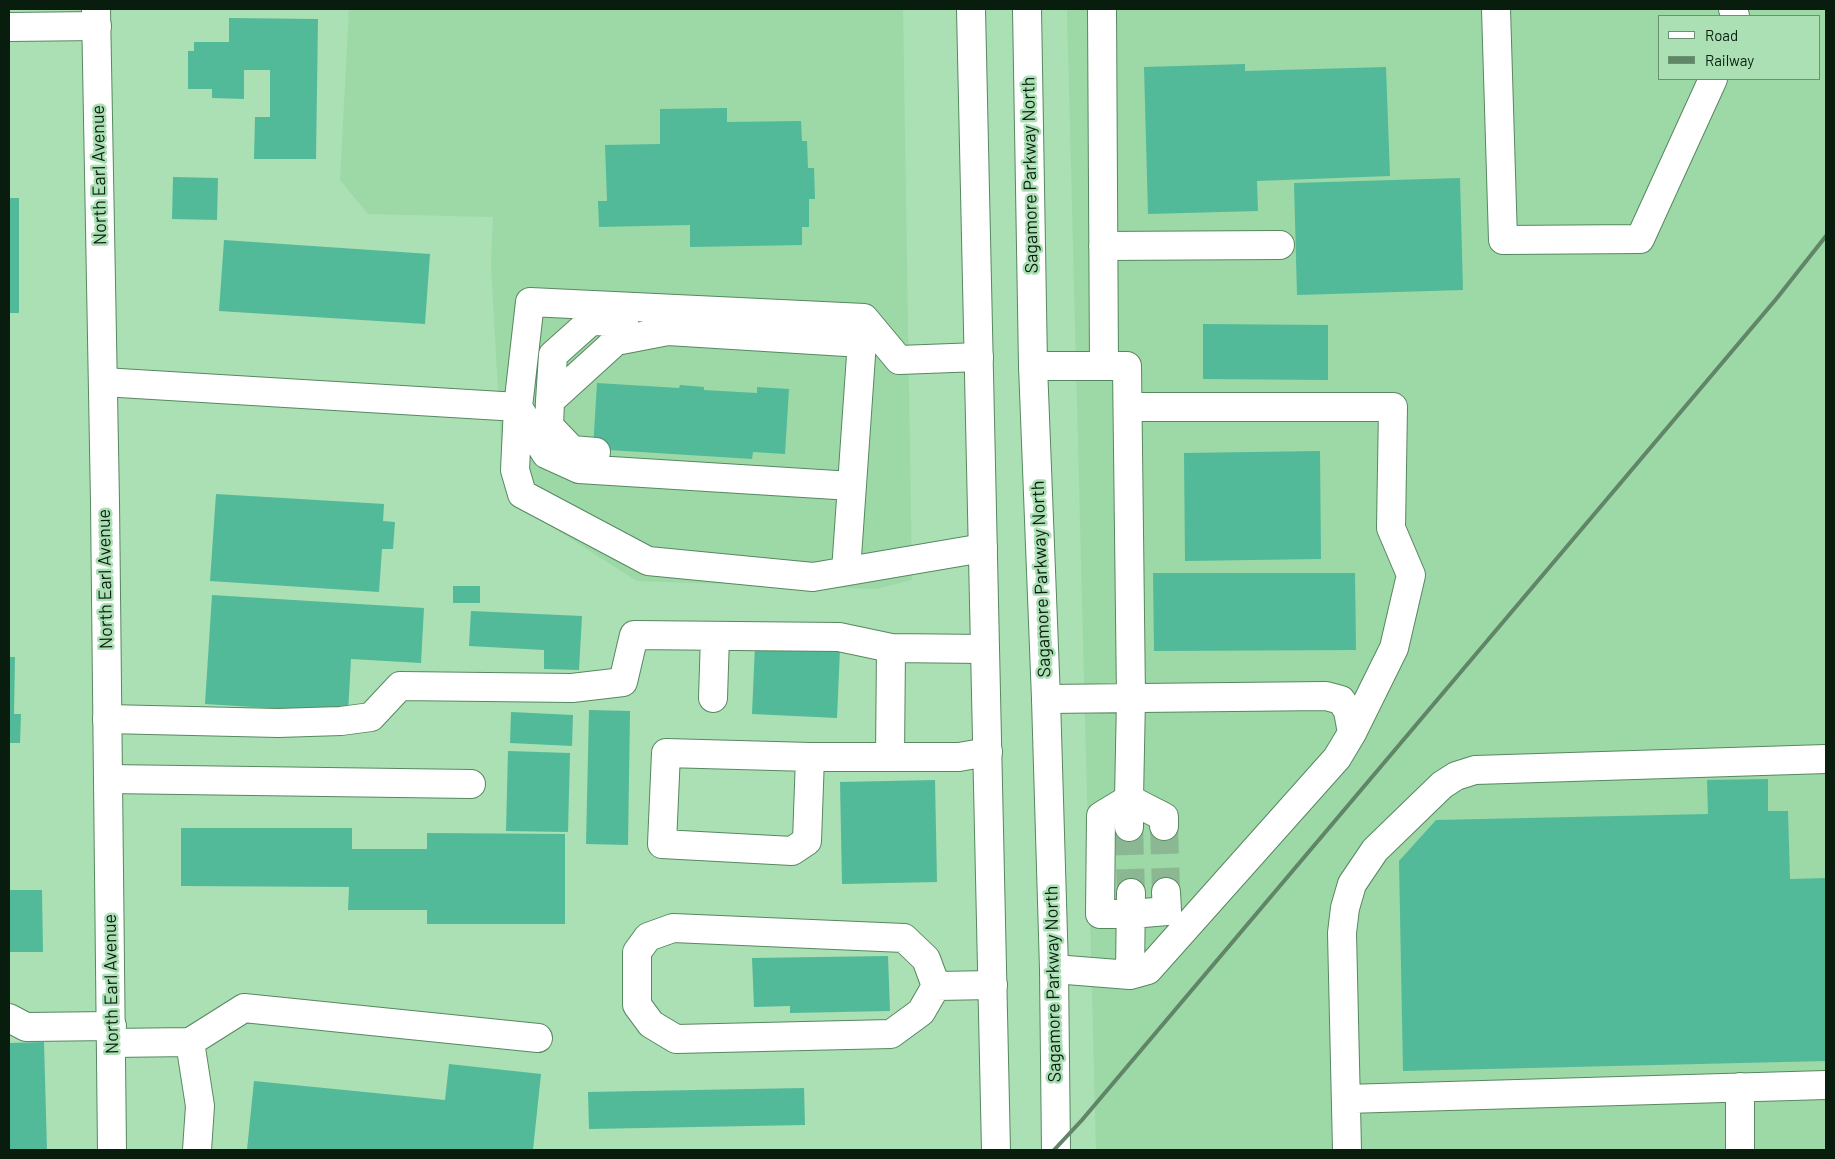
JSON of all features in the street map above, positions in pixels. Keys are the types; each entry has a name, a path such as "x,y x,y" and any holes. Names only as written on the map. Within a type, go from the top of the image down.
{"main road":[{"path":"971,9 996,1150"},
{"name":"Sagamore Parkway North","path":"1027,9 1033,366 1054,970 1056,1150"},
{"path":"1102,9 1104,366"},
{"path":"1496,9 1503,240 1640,239 1713,80"},
{"path":"9,27 96,17"},
{"name":"North Earl Avenue","path":"96,17 103,382 112,1150"},
{"path":"1103,246 1280,245"},
{"path":"979,357 899,360 863,330 530,302 518,407 515,470 522,494 648,562 813,577 983,548"},
{"path":"853,477 572,450 549,426 550,401 616,341 668,331 863,330"},
{"path":"846,571 863,330"},
{"path":"1033,366 1127,366 1131,698 1129,827"},
{"path":"103,382 518,407"},
{"path":"518,407 546,454 579,469 853,477"},
{"path":"1054,970 1130,975 1148,970 1337,758 1394,648 1411,575 1390,528 1393,407 1128,407"},
{"path":"107,719 278,723 341,721 371,717 400,686 572,688 623,682 634,635 839,637 891,648 986,649"},
{"path":"713,698 715,636"},
{"path":"890,757 891,648"},
{"path":"1046,699 1326,696 1340,700 1348,711 1352,732"},
{"path":"810,757 807,841 792,850 662,844 666,753 810,757 959,757 988,752"},
{"path":"1347,1150 1342,933 1345,908 1352,884 1375,850 1442,785 1456,776 1475,770 1826,759"},
{"path":"108,779 471,784"},
{"path":"1129,800 1164,817 1164,826"},
{"path":"1129,800 1101,816 1100,914 1131,904 1167,911 1166,892"},
{"path":"1130,975 1131,904"},
{"path":"673,928 904,938 926,959 936,986 921,1012 891,1034 676,1039 651,1024 637,1005 637,952 648,937 673,928"},
{"path":"936,986 993,985"},
{"path":"9,1018 26,1027 190,1042 244,1008 538,1038"},
{"path":"190,1042 200,1106 197,1150"},
{"path":"1346,1099 1826,1085"},
{"path":"1740,1087 1740,1150"}],"shaded area":[{"path":"349,9 903,9 912,580 876,589 637,581 516,504 502,462 491,265 493,217 368,214 340,180"},
{"path":"1067,9 1826,9 1826,1150 1096,1150"}],"building":[{"path":"229,18 318,19 316,159 254,159 255,117 270,117 270,70 244,70 244,99 212,98 212,89 188,89 188,51 194,51 194,42 229,42"},
{"path":"1245,64 1245,71 1386,67 1390,176 1257,181 1258,211 1148,214 1144,67"},
{"path":"727,108 727,122 801,121 802,141 807,141 808,168 814,168 815,199 809,199 809,227 802,227 802,245 690,247 690,225 599,227 598,201 607,201 605,145 660,144 660,109"},
{"path":"173,177 218,178 217,220 172,219"},
{"path":"1460,178 1463,290 1297,295 1294,183"},
{"path":"9,198 19,198 19,313 9,313"},
{"path":"224,240 430,254 425,324 219,311"},
{"path":"1203,324 1328,325 1328,380 1203,379"},
{"path":"597,383 679,388 680,385 704,387 704,390 757,393 757,387 789,389 785,454 753,452 752,459 593,449"},
{"path":"1320,451 1321,559 1185,561 1184,453"},
{"path":"216,494 384,504 383,521 395,522 393,549 382,549 379,592 210,581"},
{"path":"1153,573 1355,573 1356,650 1154,651"},
{"path":"453,586 480,586 480,603 453,603"},
{"path":"212,595 424,608 421,663 351,659 348,713 205,704"},
{"path":"471,611 582,616 579,670 544,669 544,650 469,646"},
{"path":"755,645 840,649 837,718 752,714"},
{"path":"9,657 15,657 14,714 21,714 20,743 9,743"},
{"path":"589,710 630,711 628,845 586,844"},
{"path":"511,712 573,715 572,746 510,743"},
{"path":"508,751 570,753 568,832 506,831"},
{"path":"1768,779 1768,811 1788,811 1790,879 1826,878 1826,1061 1403,1071 1399,861 1436,820 1708,814 1707,780"},
{"path":"935,780 937,882 842,884 840,782"},
{"path":"181,828 352,828 352,849 427,849 427,833 565,834 565,924 427,924 427,910 348,910 349,887 181,886"},
{"path":"9,890 42,890 43,952 9,952"},
{"path":"888,956 890,1011 790,1013 790,1006 754,1007 752,958"},
{"path":"44,1042 47,1150 9,1150 9,1043"},
{"path":"449,1064 541,1074 533,1150 247,1150 254,1081 445,1100"},
{"path":"804,1088 805,1125 589,1129 588,1092"}],"tunnel":[{"path":"1164,826 1166,892"},
{"path":"1129,827 1131,893"}],"railway":[{"path":"1054,1150 1082,1120 1777,298 1826,236"}]}
